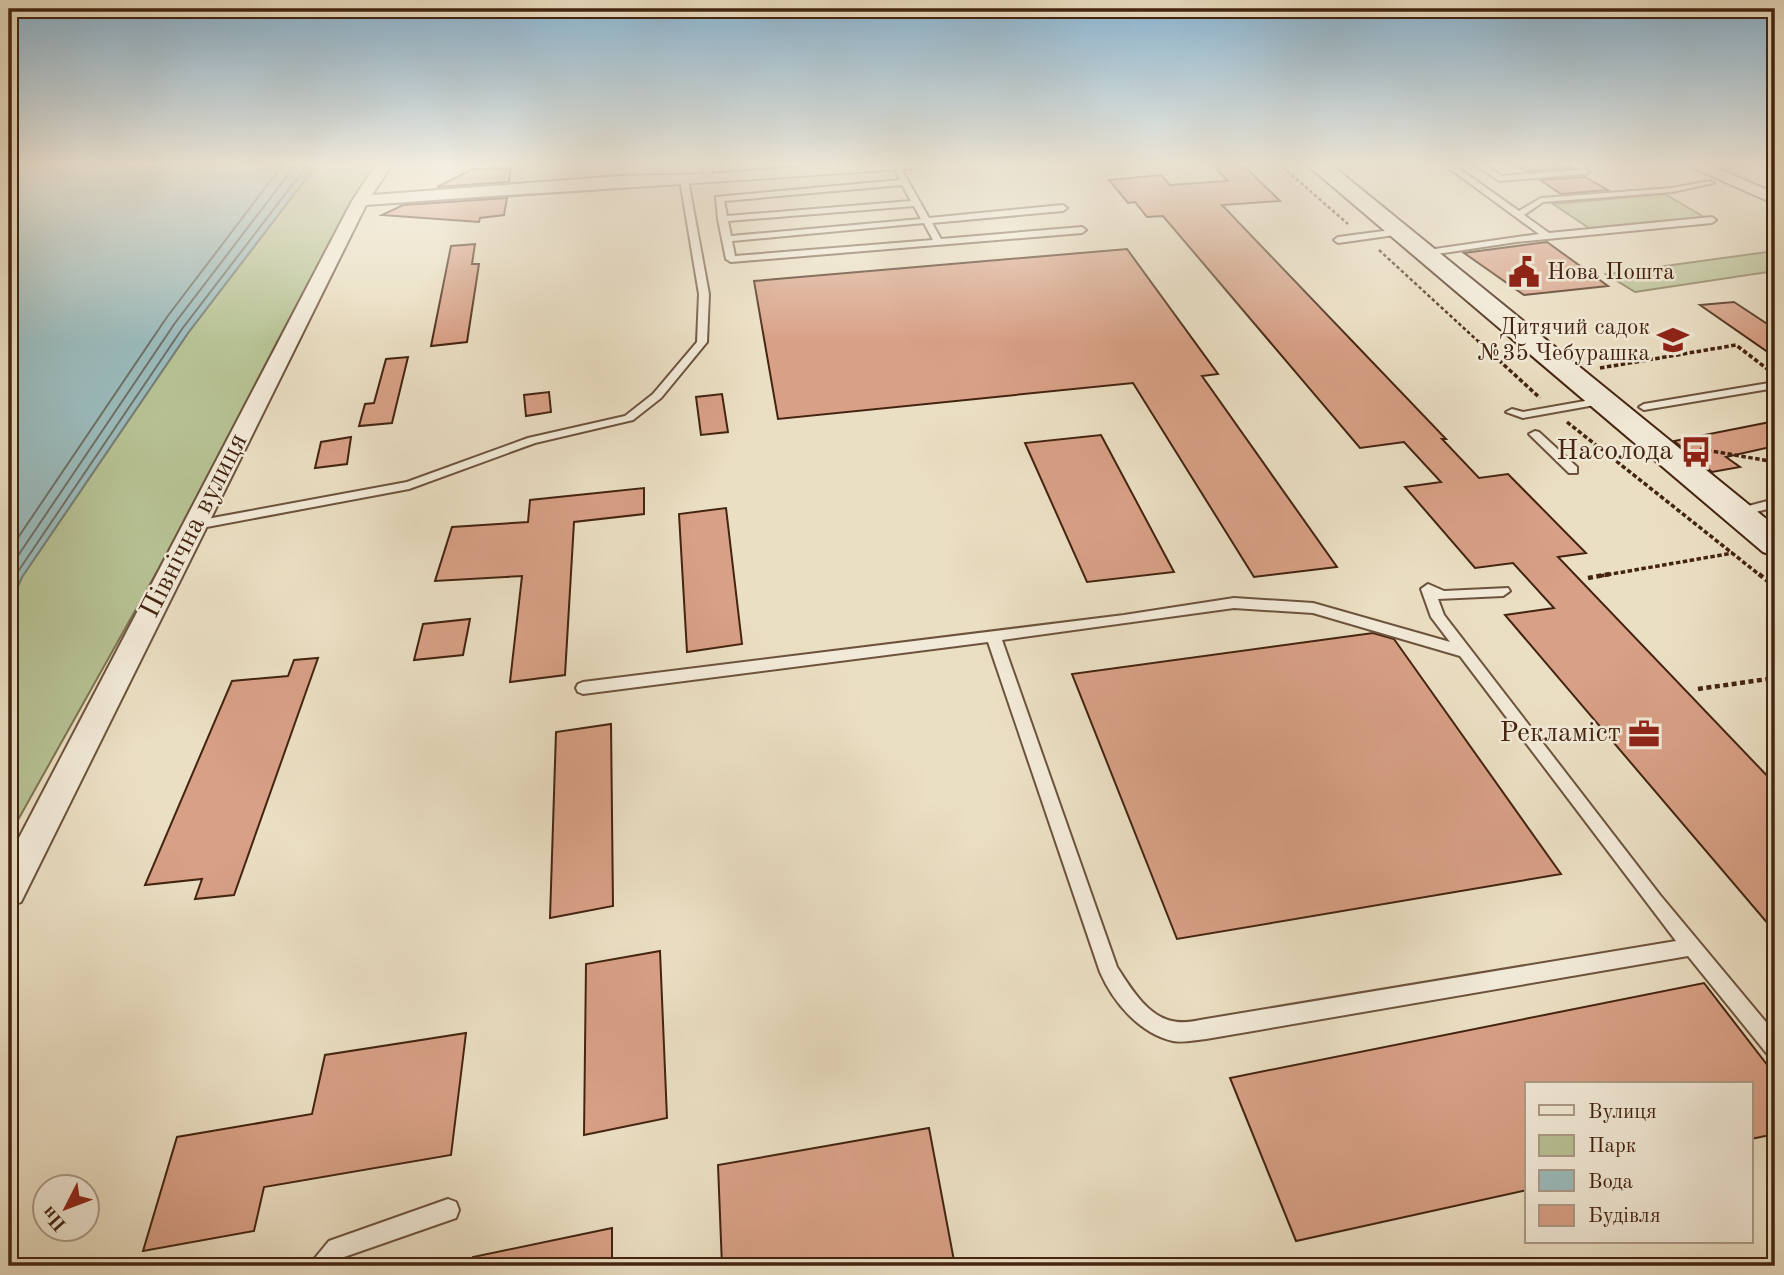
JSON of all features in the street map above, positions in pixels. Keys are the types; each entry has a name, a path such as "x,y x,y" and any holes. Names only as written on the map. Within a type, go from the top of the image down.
{"main road":[{"path":"1388,222 1775,544"}],"street":[{"name":"Північна вулиця","path":"9,891 349,222"}],"lane":[{"path":"196,526 409,485 532,440 629,418 657,396 702,342 704,294 691,222"},
{"path":"723,222 731,259 1082,230"},
{"path":"726,239 900,222"},
{"path":"928,222 939,241"},
{"path":"1529,222 1547,236"},
{"path":"1424,253 1547,236 1686,222"},
{"path":"1338,240 1399,232"},
{"path":"1644,407 1775,385"},
{"path":"1573,470 1532,437 1518,413 1602,401"},
{"path":"1737,513 1775,503"},
{"path":"1503,591 1443,596 1427,589 1438,617 1692,947 1775,1048"},
{"path":"583,688 1234,603 1313,608 1465,652"},
{"path":"993,635 1109,972 1125,997 1142,1015 1172,1031 1206,1029 1692,947"},
{"path":"324,1266 337,1249 448,1210"}],"path":[{"path":"1347,222 1552,410 1775,587"},
{"path":"1592,369 1736,345 1775,375"},
{"path":"1697,448 1775,463"},
{"path":"1588,578 1734,553"},
{"path":"1698,689 1775,678"}],"green space":[{"path":"272,222 346,222 187,518 9,836 9,606 22,577 188,333"},
{"path":"1581,222 1646,222 1589,228"},
{"path":"1767,252 1775,256 1775,271 1635,292 1606,274"}],"water":[{"path":"9,222 272,222 188,333 22,577 9,606"}],"building":[{"path":"1169,222 1239,222 1446,439 1442,439 1479,478 1508,474 1586,553 1558,557 1775,784 1775,932 1505,615 1554,608 1513,563 1475,568 1405,487 1441,482 1404,442 1360,448"},
{"path":"1547,242 1608,286 1524,295 1464,253"},
{"path":"475,244 472,264 479,264 467,342 431,346 451,246"},
{"path":"1127,249 1218,374 1202,376 1337,567 1254,577 1133,383 778,419 754,281"},
{"path":"1734,302 1775,329 1775,357 1700,305"},
{"path":"408,357 392,423 359,426 365,404 374,403 386,359"},
{"path":"549,392 551,412 526,416 524,395"},
{"path":"722,394 728,432 701,435 696,397"},
{"path":"1775,421 1775,446 1726,457 1740,467 1712,472 1674,441"},
{"path":"1101,435 1174,572 1087,582 1025,443"},
{"path":"351,437 347,464 315,468 321,442"},
{"path":"644,488 644,514 574,522 565,675 510,682 522,576 435,581 452,527 528,522 530,500"},
{"path":"726,508 742,644 687,652 679,514"},
{"path":"470,619 463,655 414,660 423,624"},
{"path":"1373,633 1394,639 1561,874 1177,939 1072,674"},
{"path":"318,658 234,895 195,899 202,879 145,885 232,681 288,676 294,660"},
{"path":"611,724 613,906 550,918 556,732"},
{"path":"660,951 667,1118 584,1135 586,964"},
{"path":"1704,983 1775,1075 1775,1134 1752,1139 1752,1082 1525,1082 1525,1190 1296,1241 1230,1078"},
{"path":"466,1033 451,1155 264,1187 254,1231 143,1251 177,1137 312,1114 325,1055"},
{"path":"929,1128 955,1266 722,1266 718,1165"},
{"path":"612,1228 612,1266 474,1266 473,1257"}],"place":[{"name":"Нова Пошта","path":"1524,272"},
{"name":"Дитячий садок №35 Чебурашка","path":"1673,340"},
{"name":"Насолода","path":"1696,452"},
{"name":"Рекламіст","path":"1644,734"}]}
